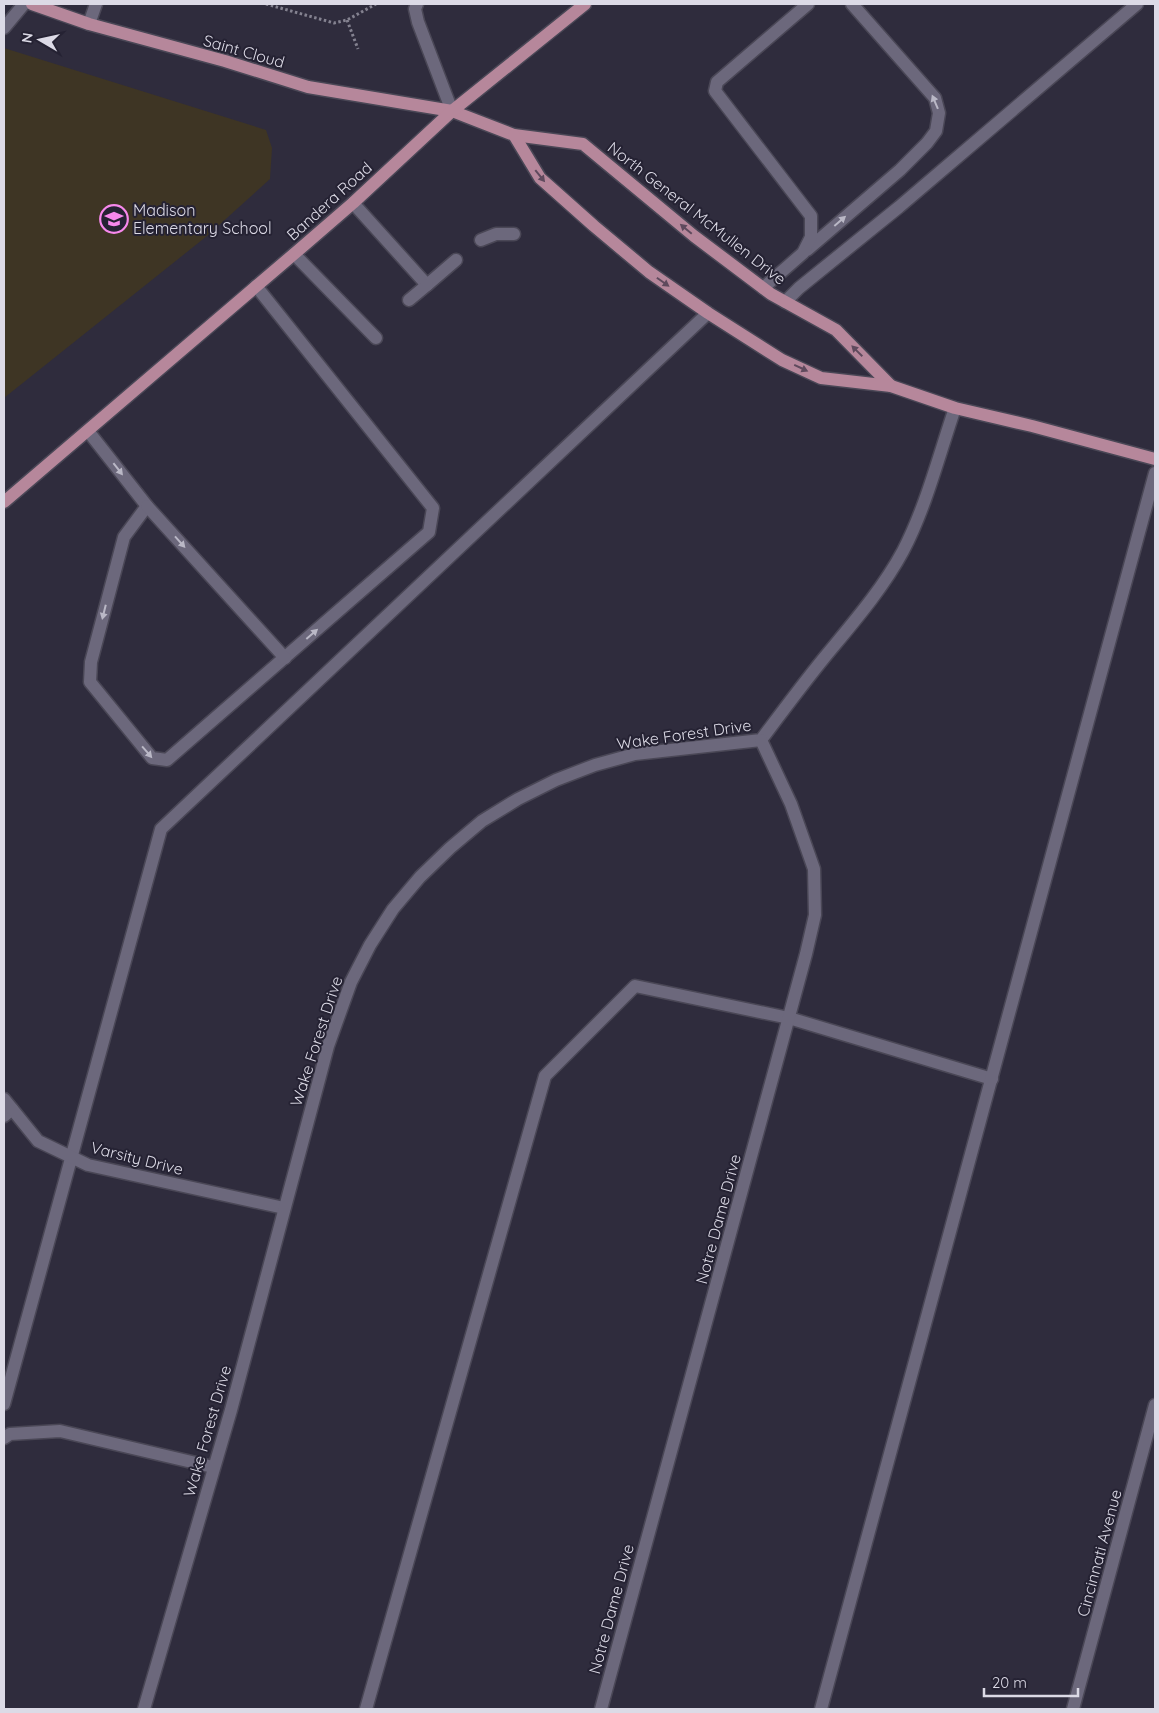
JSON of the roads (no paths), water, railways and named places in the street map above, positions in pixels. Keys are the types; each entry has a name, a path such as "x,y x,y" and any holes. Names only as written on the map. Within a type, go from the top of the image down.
{"main road":[{"name":"Saint Cloud","path":"32,4 89,24 224,61 308,87 452,111"},
{"name":"Bandera Road","path":"4,502 353,203 452,111 585,4"},
{"name":"North General McMullen Drive","path":"452,111 514,135 584,144 694,236 763,288 836,330 891,386"},
{"name":"North General McMullen Drive","path":"514,135 540,178 594,226 649,272 708,313 782,360 821,378 891,386 955,408 1032,426 1155,459"}],"street":[{"path":"4,28 24,4"},
{"path":"89,24 96,4"},
{"path":"417,4 415,9 418,22 452,111"},
{"path":"803,253 811,237 811,216 715,91 717,82 808,4"},
{"path":"763,288 900,170 927,144 936,131 939,113 935,98 852,4"},
{"path":"785,302 799,288 899,207 1137,4"},
{"path":"353,203 427,285"},
{"path":"481,240 496,234 514,234"},
{"path":"294,254 376,338"},
{"path":"409,300 456,260"},
{"path":"147,506 124,537 91,662 90,682 152,758 167,760 429,532 433,508 256,286"},
{"path":"4,1404 161,829 708,313"},
{"name":"Wake Forest Drive","path":"144,1709 161,1656 233,1400 328,1046 351,982 370,945 393,909 420,877 482,821 518,799 556,780 594,765 635,754 761,740 802,685 864,608 885,580 903,551 917,519 955,408"},
{"path":"88,431 147,506 285,658"},
{"path":"821,1709 1155,473"},
{"name":"Notre Dame Drive","path":"601,1709 789,1018 815,915 814,869 791,804 761,740"},
{"path":"366,1709 545,1076 635,986 789,1018 992,1079"},
{"name":"Varsity Drive","path":"6,1108 38,1141 88,1165 284,1208"},
{"name":"Cincinnati Avenue","path":"1073,1709 1155,1405"},
{"path":"4,1438 10,1434 60,1432 213,1467"}],"place":[{"name":"Madison Elementary School","path":"114,219"}]}
